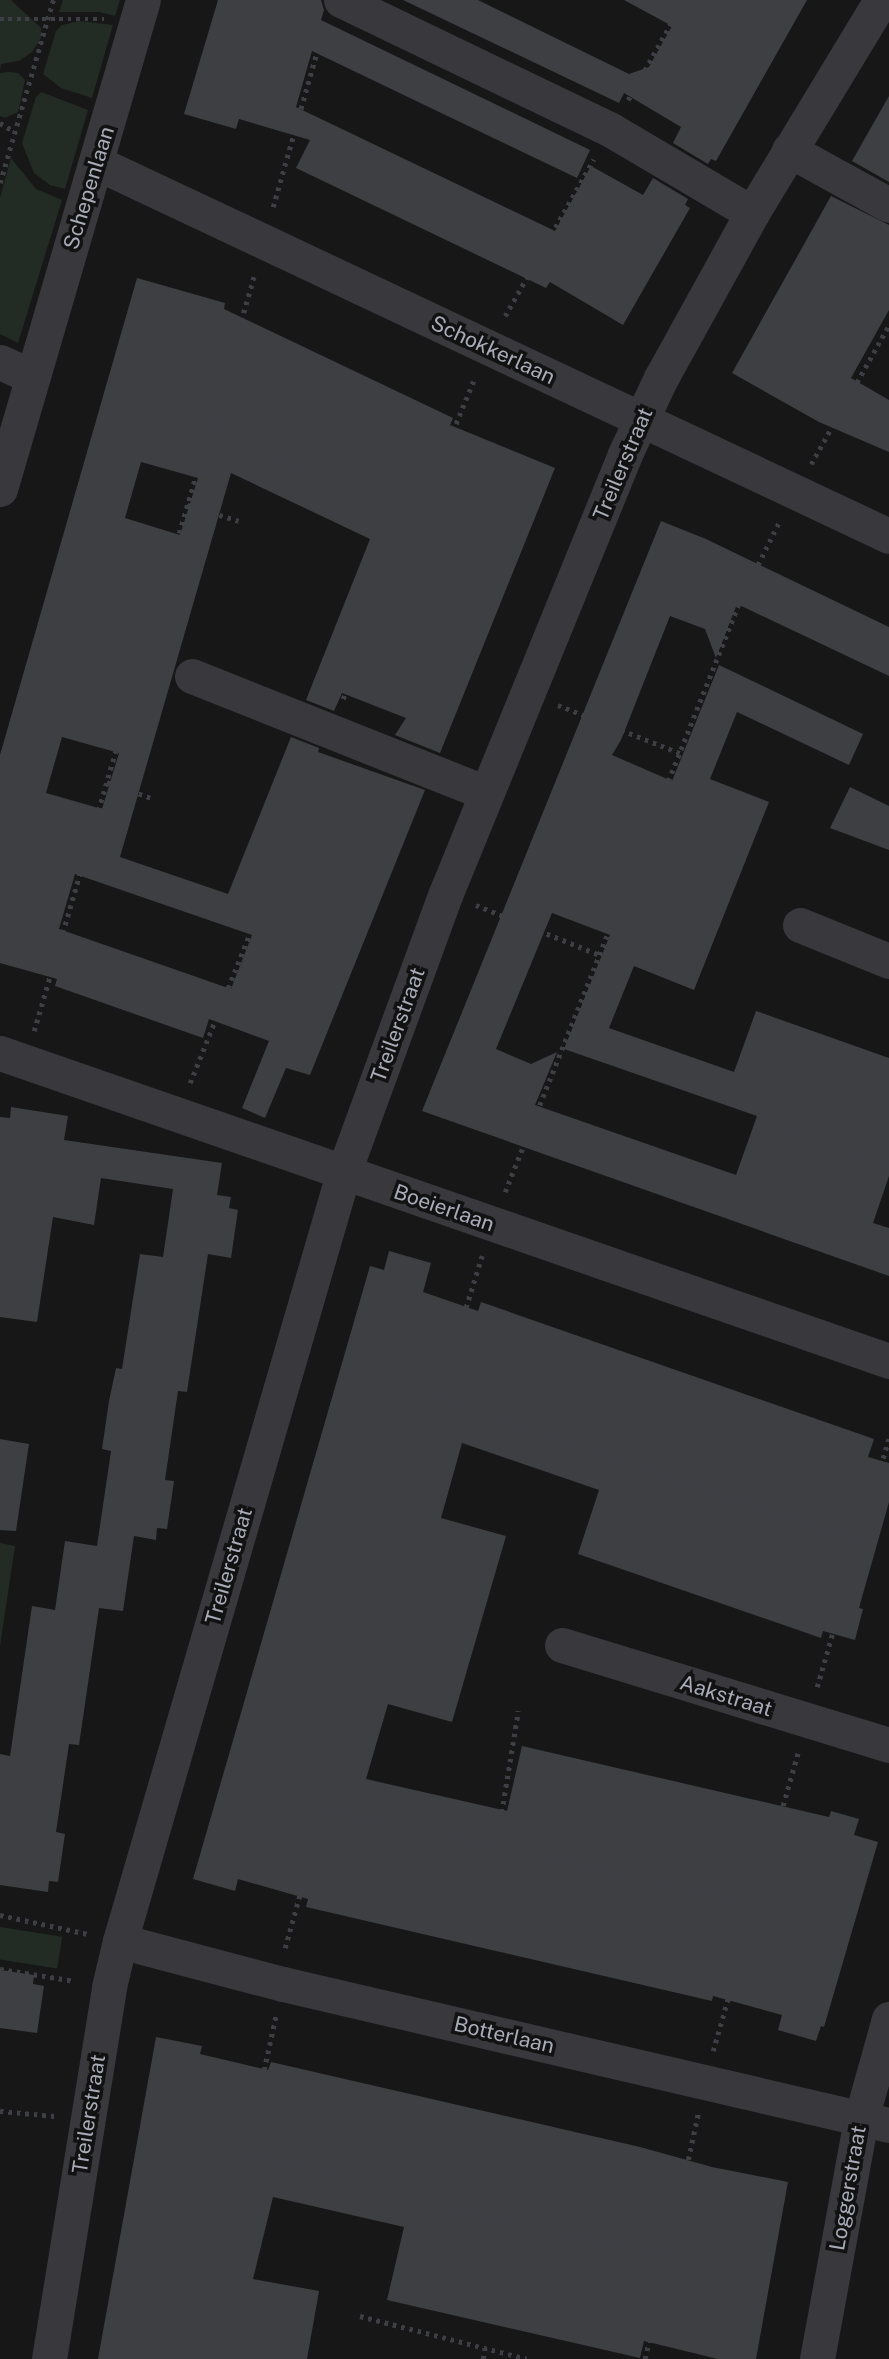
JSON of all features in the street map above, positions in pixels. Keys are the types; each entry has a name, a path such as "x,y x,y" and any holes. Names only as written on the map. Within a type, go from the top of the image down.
{"street":[{"name":"Treilerstraat","path":"50,2359 109,1987 120,1941 343,1174 446,893 641,419 752,213 881,0"},
{"path":"335,7 611,130 752,213"},
{"name":"Schepenlaan","path":"0,489 139,16"},
{"path":"789,150 889,205"},
{"name":"Schokkerlaan","path":"97,163 889,536"},
{"path":"0,362 32,376"},
{"path":"192,676 331,729 486,793"},
{"path":"800,925 889,961"},
{"name":"Boeierlaan","path":"13,1057 343,1174 889,1361"},
{"name":"Aakstraat","path":"562,1645 889,1745"},
{"name":"Botterlaan","path":"120,1941 282,1984 875,2122"},
{"name":"Loggerstraat","path":"817,2359 875,2122 889,2019"}],"path":[{"path":"0,183 53,0"},
{"path":"177,1115 487,347 684,0"},
{"path":"13,1057 107,782 335,7"},
{"path":"0,19 47,21 139,16"},
{"path":"0,123 15,131"},
{"path":"206,2336 282,1984 283,1955 438,1397 492,1225 739,603 794,491 888,328"},
{"path":"211,423 352,491"},
{"path":"187,505 239,521"},
{"path":"528,692 680,753"},
{"path":"107,782 153,799"},
{"path":"446,893 600,955"},
{"path":"774,1126 889,1166"},
{"path":"438,1397 859,1542"},
{"path":"645,2359 705,2082 752,1903 889,1438"},
{"path":"496,1846 518,1711"},
{"path":"322,1807 752,1903"},
{"path":"0,1915 120,1941"},
{"path":"0,1969 109,1987"},
{"path":"0,2111 88,2119"},
{"path":"246,2152 377,2183"},
{"path":"417,2200 667,2257"},
{"path":"360,2316 527,2359"},
{"path":"483,2359 485,2348"}],"shaded area":[{"path":"0,0 11,0 41,28 41,38 32,52 19,61 1,64 0,70"},
{"path":"63,0 120,0 115,16 99,12 59,12"},
{"path":"79,21 113,25 92,98 61,88 43,74 56,31 62,25"},
{"path":"0,73 18,73 25,80 18,112 5,118 0,116"},
{"path":"41,92 88,110 65,189 50,185 34,173 22,143 36,97"},
{"path":"11,158 36,189 62,200 18,343 0,334 0,198"},
{"path":"0,1543 15,1546 0,1646"},
{"path":"0,1927 62,1937 57,1968 0,1959"}],"building":[{"path":"218,0 321,0 324,10 321,20 590,150 577,178 312,51 296,107 555,231 591,166 643,195 653,178 688,199 685,205 690,208 623,325 550,282 546,288 296,168 310,140 239,119 236,129 184,114"},
{"path":"403,0 478,0 629,74 649,67 672,26 624,0 807,0 716,161 711,159 708,164 673,143 681,127 624,93 619,103"},
{"path":"889,96 889,182 852,161"},
{"path":"831,196 889,225 889,310 851,378 889,400 889,452 819,422 732,373"},
{"path":"137,278 225,303 224,309 453,418 450,425 555,468 440,753 395,735 406,718 342,693 334,711 306,700 370,539 231,473 120,857 228,894 291,737 319,748 318,752 425,790 310,1075 286,1068 265,1118 242,1108 269,1041 209,1019 203,1038 55,986 57,979 0,963 0,755","holes":["141,462 198,478 180,535 125,518","62,737 119,753 102,809 46,793","75,874 252,935 231,989 59,929"]},
{"path":"661,521 706,539 889,627 889,676 737,604 716,658 705,629 670,616 621,740 612,755 672,781 719,665 863,734 849,765 737,712 710,779 769,802 694,990 634,966 609,1028 734,1072 756,1011 889,1058 889,1176 873,1223 889,1228 889,1276 422,1111","holes":["552,913 610,935 564,1049 757,1116 736,1175 535,1105 557,1052 531,1064 496,1049"]},
{"path":"850,787 889,806 889,850 830,828"},
{"path":"11,1107 68,1116 64,1140 222,1163 217,1195 231,1197 229,1208 238,1210 231,1258 208,1254 187,1392 178,1391 165,1480 174,1481 167,1529 157,1528 156,1540 134,1536 123,1611 99,1608 79,1745 69,1744 56,1832 65,1834 58,1882 49,1881 48,1892 0,1885 0,1754 10,1756 32,1606 55,1610 65,1541 97,1546 111,1451 102,1449 109,1401 116,1368 122,1369 140,1254 163,1257 173,1189 101,1178 94,1225 53,1217 37,1322 0,1317 0,1117 10,1118"},
{"path":"389,1251 431,1263 423,1292 478,1311 481,1302 874,1439 868,1457 889,1463 889,1502 859,1608 863,1609 855,1640 823,1631 821,1638 578,1554 599,1490 462,1443 441,1518 506,1536 452,1722 388,1704 366,1779 507,1811 522,1746 829,1817 831,1811 859,1819 854,1835 878,1842 824,2027 821,2026 816,2041 778,2030 782,2015 713,1996 712,2001 306,1907 308,1899 238,1879 235,1891 193,1879 370,1266 384,1270"},
{"path":"0,1439 29,1444 16,1531 0,1530"},
{"path":"0,1970 34,1975 33,1984 44,1986 37,2033 0,2028"},
{"path":"156,2037 202,2046 200,2054 268,2070 271,2062 640,2147 712,2167 788,2182 756,2359 718,2359 644,2341 640,2358 387,2300 404,2227 273,2197 253,2279 319,2291 307,2359 98,2359"}]}
